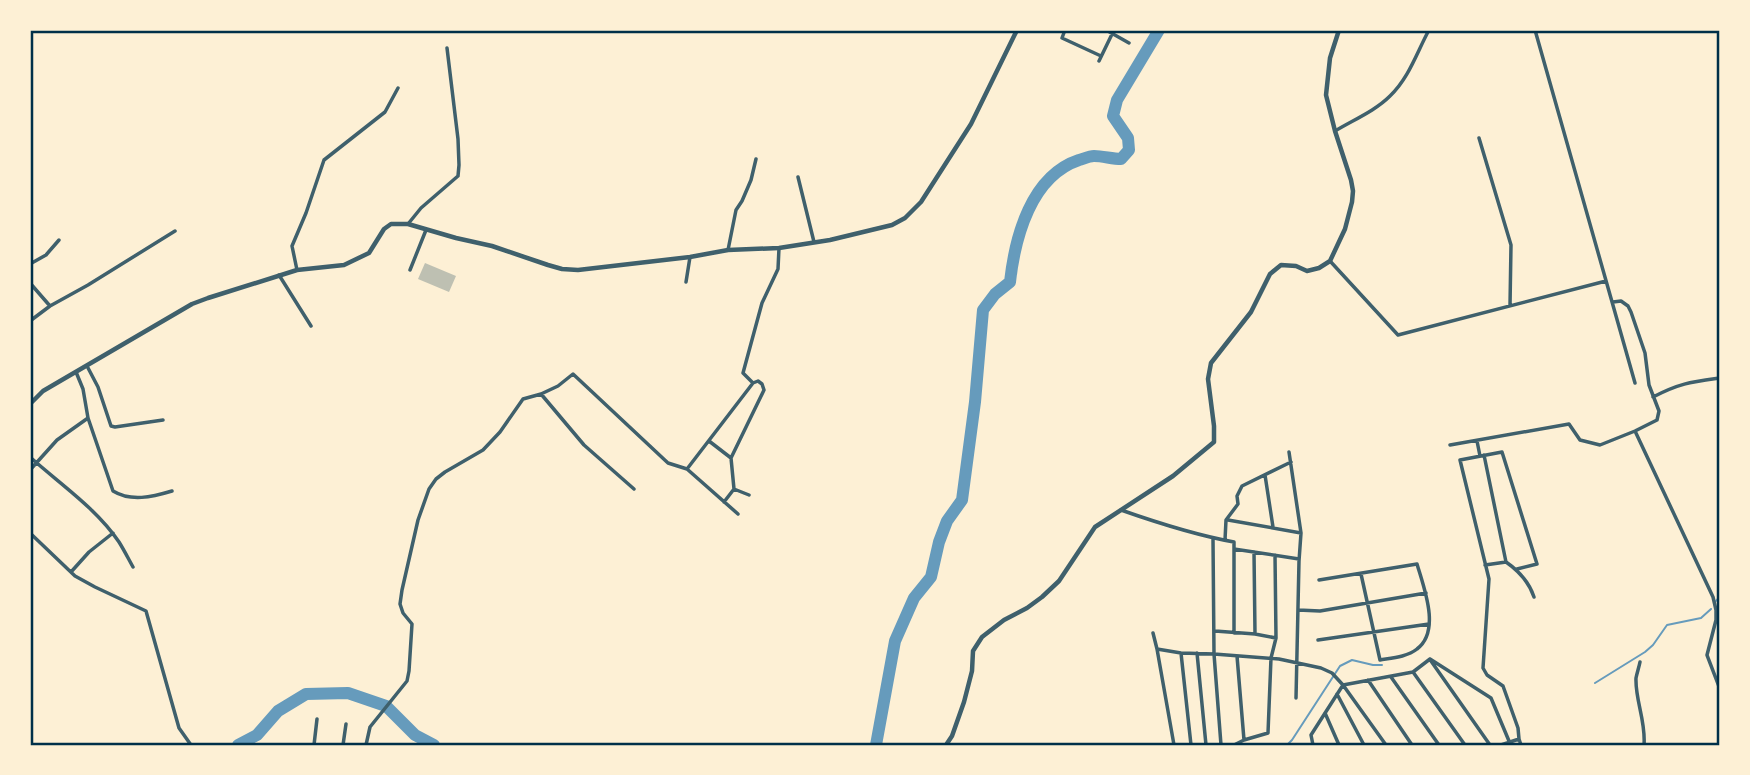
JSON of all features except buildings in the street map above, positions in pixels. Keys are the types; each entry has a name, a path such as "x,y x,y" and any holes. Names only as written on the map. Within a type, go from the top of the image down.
{"street":[{"path":"30,404 43,391 192,304 297,270 344,265 369,253 384,229 391,224 410,225 492,246 562,269 578,270 728,250 779,248 892,225 905,218 920,202 971,124 1017,30"},
{"path":"1065,30 1062,38 1100,59 1110,31 1129,43"},
{"path":"946,745 964,702 974,651 982,637 1042,597 1059,581 1095,527 1173,476 1214,442 1208,379 1211,363 1251,312 1270,274 1281,265 1296,266 1307,271 1320,268 1330,261 1345,229 1353,191 1326,95 1330,58 1339,30"},
{"path":"1335,131 1382,103 1396,89 1429,30"},
{"path":"1535,30 1635,383"},
{"path":"410,225 421,208 458,176 458,139 447,48"},
{"path":"297,270 292,246 324,160 385,112 398,88"},
{"path":"1479,138 1511,245 1510,306"},
{"path":"728,250 736,210 751,180 756,159"},
{"path":"798,177 814,242"},
{"path":"410,270 423,229"},
{"path":"30,321 50,306 175,231"},
{"path":"30,264 46,256 58,240"},
{"path":"753,383 743,373 762,303 778,269 779,248"},
{"path":"686,282 691,257"},
{"path":"1330,261 1398,335 1606,281"},
{"path":"279,275 311,326"},
{"path":"30,283 50,306"},
{"path":"1450,445 1569,424 1580,440 1600,445 1657,420 1659,411 1648,385 1645,353 1631,312 1621,301 1613,302"},
{"path":"87,366 98,387 111,426 163,420"},
{"path":"76,372 83,389 88,418 115,493 133,498 172,491"},
{"path":"366,745 370,727 407,681 412,624 403,613 401,598 411,546 429,489 445,471 483,450 500,432 523,399 558,386 573,374 668,463 687,469 738,514"},
{"path":"1653,397 1693,381 1720,378"},
{"path":"687,469 753,383 758,381 762,384 764,390 731,458 734,489 724,502"},
{"path":"541,394 584,445 634,489"},
{"path":"30,470 57,440 88,418"},
{"path":"1635,431 1718,610 1707,655 1720,689"},
{"path":"709,441 731,458"},
{"path":"1477,441 1506,562"},
{"path":"1289,452 1301,533 1296,698"},
{"path":"1517,569 1536,564 1502,452 1460,460 1489,579 1483,668 1487,675 1503,686 1521,745"},
{"path":"30,457 68,488 113,533 133,567"},
{"path":"1225,541 1226,520 1238,504 1237,496 1242,486 1291,462"},
{"path":"1265,475 1273,527"},
{"path":"734,489 749,495"},
{"path":"1121,509 1213,539 1234,542 1234,633"},
{"path":"1226,520 1301,533"},
{"path":"30,533 71,572 94,587 146,611 179,728 191,745"},
{"path":"71,572 89,552 113,533"},
{"path":"1213,539 1214,654 1221,745"},
{"path":"1234,549 1299,559"},
{"path":"1254,552 1255,634"},
{"path":"1234,745 1268,733 1271,658 1276,638 1275,555"},
{"path":"1485,565 1506,562 1517,569 1531,588 1534,597"},
{"path":"1319,580 1361,573 1418,565 1430,611 1425,640 1416,650 1400,657 1380,660 1361,573"},
{"path":"1298,610 1320,611 1426,593"},
{"path":"1318,640 1429,624"},
{"path":"1215,631 1276,638"},
{"path":"1153,633 1174,745"},
{"path":"1157,649 1271,658 1321,668 1337,677 1386,745"},
{"path":"1181,653 1191,745"},
{"path":"1197,653 1206,745"},
{"path":"1237,656 1244,740"},
{"path":"1430,659 1492,698 1509,741"},
{"path":"1313,745 1311,735 1343,685 1413,672 1430,659"},
{"path":"1430,659 1490,745"},
{"path":"1640,662 1636,678 1645,732 1644,745"},
{"path":"1413,672 1465,745"},
{"path":"1391,677 1438,745"},
{"path":"1368,680 1412,745"},
{"path":"1337,694 1364,745"},
{"path":"1325,713 1339,745"},
{"path":"314,745 317,719"},
{"path":"344,745 346,724"},
{"path":"1501,745 1519,739"}],"waterway":[{"path":"876,745 895,641 914,598 931,577 947,521 962,500 975,402 983,310 995,294 1010,282 1021,228 1037,194 1049,179 1062,168 1079,160 1094,156 1121,159 1129,150 1128,138 1113,116 1117,100 1159,30"},
{"path":"1716,601 1720,596"},
{"path":"1595,683 1645,652 1667,625 1701,618 1711,609"},
{"path":"1287,745 1340,666 1352,660 1382,665"},
{"path":"238,745 257,735 278,711 306,694 348,693 386,706 415,735 434,745"}]}
